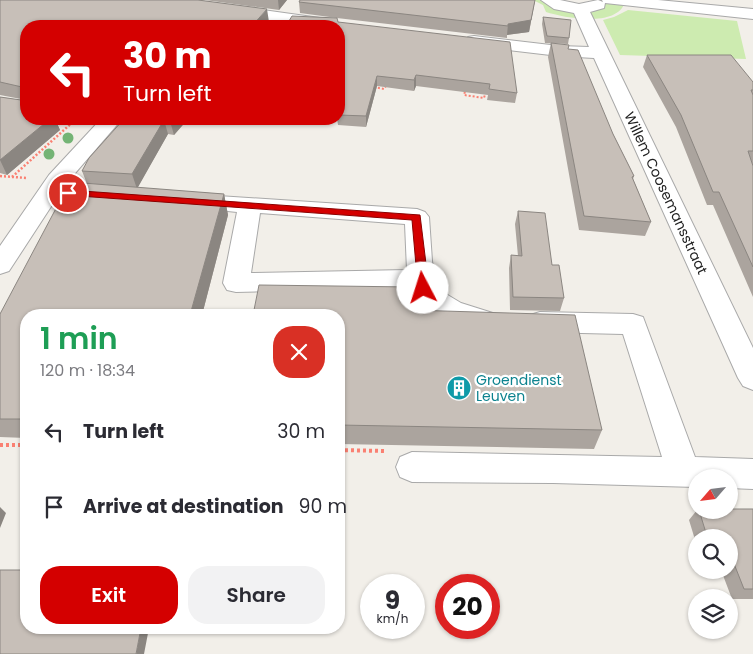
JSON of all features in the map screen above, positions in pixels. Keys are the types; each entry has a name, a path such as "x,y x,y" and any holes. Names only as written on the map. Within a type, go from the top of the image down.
{"street":[{"path":"158,0 215,15 274,20"},
{"path":"549,0 559,6 580,9 600,4 602,0"},
{"path":"610,0 753,14"},
{"name":"Willem Coosemansstraat","path":"580,9 753,378"},
{"path":"460,40 559,51 602,53"},
{"path":"0,264 93,125"},
{"path":"50,192 123,197"},
{"path":"162,200 417,217 423,288 438,304 461,315 487,322 633,324 683,471"},
{"path":"250,206 236,283 422,279"},
{"path":"412,467 683,471 753,474"}],"path":[{"path":"466,86 464,95 484,98 497,44"},
{"path":"369,87 384,89 388,81"},
{"path":"12,177 90,125"},
{"path":"0,445 20,445"},
{"path":"345,450 411,452 412,467"}],"green space":[{"path":"533,0 549,0 559,6 600,3 602,0 625,0 625,2 620,10 612,15 590,19 565,17 546,12 543,5"},
{"path":"628,10 737,21 746,59 620,55 603,20"}],"building":[{"path":"0,0 198,0 267,9 257,20 20,20 20,87 0,82"},
{"path":"300,0 535,0 531,20 508,24 508,26 299,2"},
{"path":"292,16 337,18 338,20 290,20"},
{"path":"543,17 571,20 569,38 547,36"},
{"path":"345,23 510,42 517,93 489,89 490,84 416,75 414,80 377,76 366,116 345,115"},
{"path":"551,43 569,45 568,49 578,50 613,134 634,176 632,177 651,222 584,216"},
{"path":"647,55 731,55 753,82 753,90 751,90 753,95 753,151 748,151 753,166 753,267 719,192 713,192 681,115"},
{"path":"0,97 20,100 20,125 43,125 0,160"},
{"path":"119,125 161,125 132,174 82,171 89,158"},
{"path":"70,182 224,194 192,309 20,309 20,419 0,419 0,314"},
{"path":"518,211 545,213 552,265 559,265 564,298 513,297 511,255 522,256"},
{"name":"Groendienst Leuven","path":"259,285 411,287 411,310 575,315 602,430 345,425 345,309 254,309"},
{"path":"738,509 753,509 753,589 744,589 738,574 738,529 705,529 702,519 738,519"},
{"path":"0,570 20,570 20,634 140,634 136,654 0,654"}],"place":[{"name":"Groendienst Leuven","path":"459,388"}],"route":[{"path":"68,193 417,217 423,288"}]}
